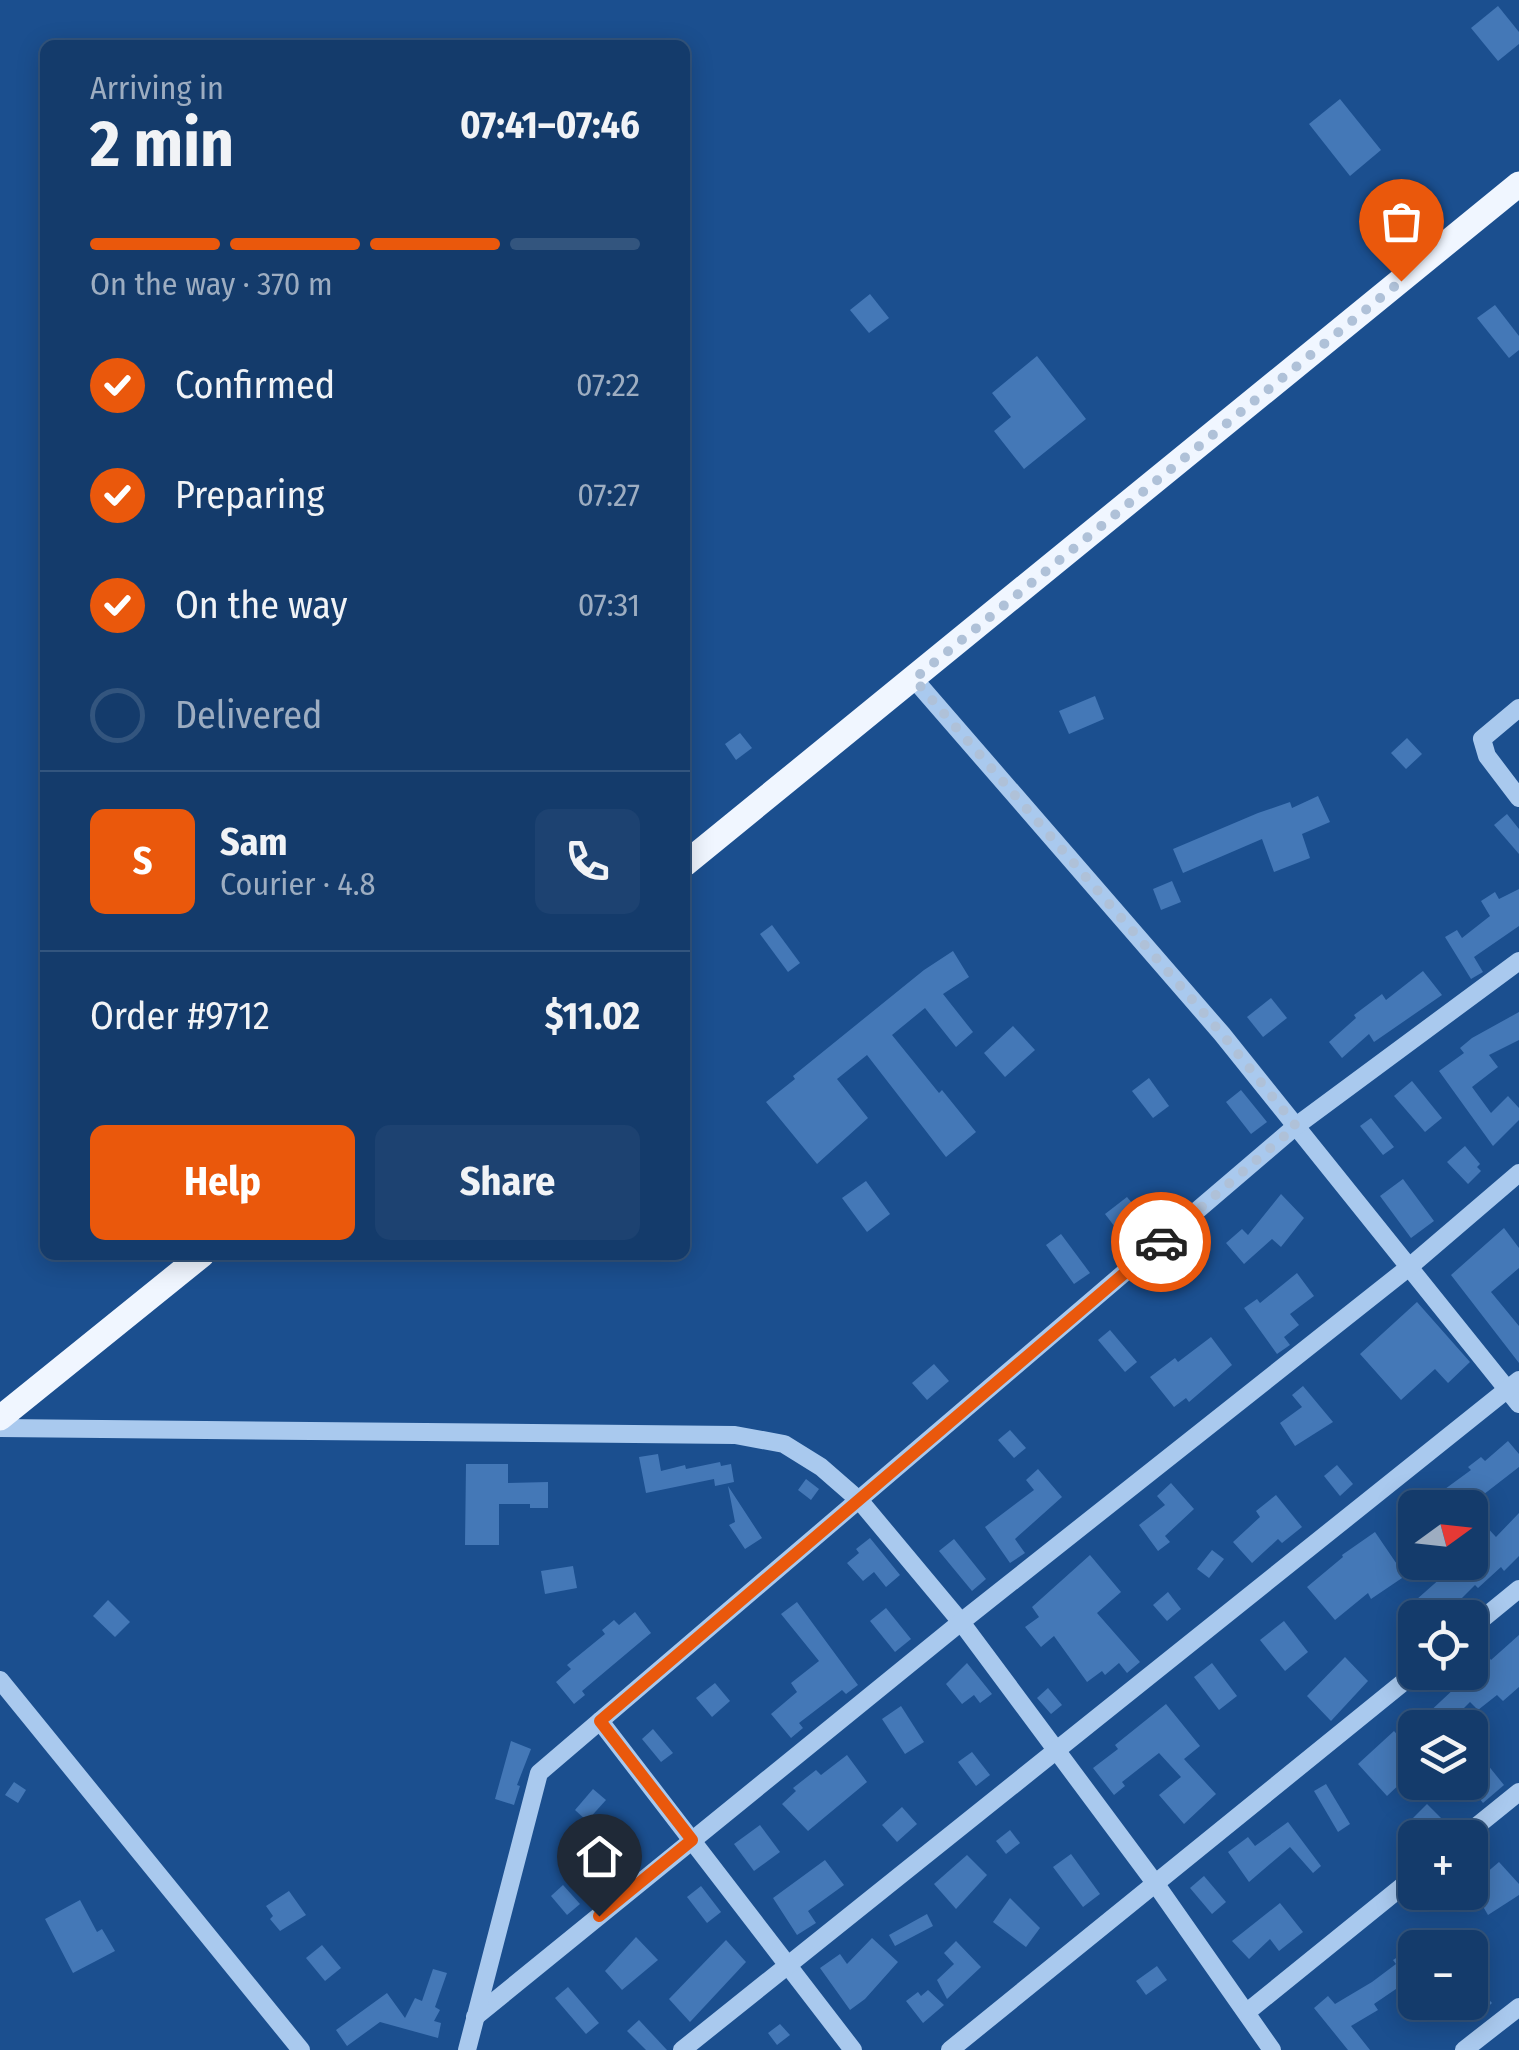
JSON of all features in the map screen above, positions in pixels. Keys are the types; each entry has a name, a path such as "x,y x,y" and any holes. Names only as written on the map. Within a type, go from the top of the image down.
{"main road":[{"path":"690,860 1519,184"},
{"path":"0,1418 196,1260"}],"street":[{"path":"682,2050 1515,1392 1408,1268 1222,1034 914,679"},
{"path":"1519,708 1482,740 1487,756 1519,798"},
{"path":"466,2050 539,1773 1296,1126 1519,961"},
{"path":"475,2017 962,1622 1408,1268 1519,1173"},
{"path":"0,1428 735,1436 784,1444 821,1467 860,1500 962,1622 1272,2050"},
{"path":"1488,1614 1519,1589"},
{"path":"0,1680 301,2050"},
{"path":"950,2050 1398,1687"},
{"path":"600,1721 853,2050"},
{"path":"1484,1820 1519,1792"},
{"path":"1247,2012 1398,1890"},
{"path":"1464,2050 1514,2011 1519,2034"}],"building":[{"path":"1498,6 1519,32 1519,44 1498,61 1471,28"},
{"path":"1340,99 1381,150 1350,176 1309,124"},
{"path":"870,294 889,318 869,333 850,310"},
{"path":"1495,305 1519,336 1519,350 1509,358 1477,318"},
{"path":"1037,356 1086,419 1024,469 994,431 1011,417 992,393"},
{"path":"1095,696 1104,719 1069,734 1059,711"},
{"path":"740,733 752,748 736,760 725,744"},
{"path":"1407,738 1422,754 1406,769 1391,753"},
{"path":"1318,796 1330,822 1302,834 1310,858 1274,872 1262,839 1183,873 1173,849 1258,813 1290,802 1292,808"},
{"path":"1507,814 1519,829 1519,854 1494,825"},
{"path":"1172,881 1181,902 1161,910 1153,889"},
{"path":"1519,889 1519,926 1474,957 1483,972 1471,979 1445,937 1457,930 1462,938 1490,916 1481,901 1495,892 1499,899"},
{"path":"772,925 800,963 788,972 760,934"},
{"path":"953,951 969,977 943,994 973,1032 956,1047 925,1008 892,1035 976,1132 946,1157 867,1055 837,1079 868,1118 817,1164 766,1102 924,970"},
{"path":"1423,971 1442,995 1374,1042 1369,1034 1342,1058 1329,1042 1356,1018 1354,1015 1382,994 1386,1000"},
{"path":"1271,998 1287,1018 1263,1037 1247,1017"},
{"path":"1519,1012 1519,1040 1489,1055 1498,1067 1472,1087 1491,1113 1508,1096 1519,1108 1519,1120 1493,1146 1439,1071 1464,1053 1460,1048 1472,1038"},
{"path":"1013,1026 1035,1050 1005,1077 984,1053"},
{"path":"1149,1078 1169,1106 1153,1118 1132,1091"},
{"path":"1412,1081 1442,1118 1425,1132 1394,1096"},
{"path":"1241,1090 1267,1122 1251,1134 1226,1102"},
{"path":"1371,1118 1394,1147 1383,1155 1360,1126"},
{"path":"1465,1146 1481,1171 1468,1184 1447,1162"},
{"path":"1403,1179 1434,1221 1411,1238 1380,1196"},
{"path":"866,1181 890,1214 867,1232 842,1198"},
{"path":"1281,1194 1304,1218 1281,1247 1272,1239 1244,1264 1226,1243 1242,1229 1248,1235"},
{"path":"1127,1197 1141,1214 1118,1231 1105,1214"},
{"path":"1504,1228 1519,1248 1519,1268 1491,1292 1519,1326 1519,1363 1451,1275"},
{"path":"1061,1234 1090,1273 1074,1284 1046,1245"},
{"path":"1297,1273 1314,1296 1290,1314 1299,1325 1284,1337 1290,1345 1277,1354 1244,1308 1257,1299 1260,1303"},
{"path":"1417,1302 1470,1362 1448,1383 1435,1369 1401,1400 1360,1354"},
{"path":"1110,1330 1137,1362 1125,1372 1098,1340"},
{"path":"1211,1337 1232,1365 1189,1402 1186,1398 1174,1407 1150,1377"},
{"path":"934,1364 949,1381 927,1400 912,1383"},
{"path":"1303,1386 1333,1422 1295,1446 1280,1423 1302,1407 1292,1395"},
{"path":"1010,1430 1026,1448 1014,1458 998,1440"},
{"path":"1508,1441 1519,1454 1519,1467 1488,1491 1444,1490 1471,1470 1468,1467 1481,1457 1485,1461"},
{"path":"658,1454 661,1471 685,1465 686,1469 720,1462 721,1466 731,1464 734,1482 715,1486 714,1479 646,1493 639,1457"},
{"path":"466,1464 508,1464 508,1483 548,1482 548,1508 499,1504 499,1545 465,1545"},
{"path":"1337,1465 1353,1484 1340,1496 1324,1476"},
{"path":"1038,1469 1062,1497 1015,1539 1025,1553 1010,1563 985,1527 1034,1490 1026,1480"},
{"path":"806,1479 819,1489 811,1500 798,1490"},
{"path":"1171,1483 1194,1509 1165,1536 1170,1542 1158,1551 1139,1525 1165,1505 1157,1496"},
{"path":"728,1486 762,1538 745,1549 729,1525 735,1522"},
{"path":"1276,1495 1302,1527 1282,1543 1278,1539 1252,1563 1233,1542 1260,1517 1256,1511"},
{"path":"1519,1513 1519,1556 1504,1571 1501,1567 1488,1579 1488,1528 1496,1537"},
{"path":"1375,1532 1398,1566 1399,1580 1371,1599 1368,1593 1335,1620 1307,1587"},
{"path":"870,1538 900,1575 886,1587 874,1572 863,1581 847,1563"},
{"path":"954,1539 986,1579 972,1591 939,1551"},
{"path":"1212,1550 1224,1559 1209,1578 1197,1569"},
{"path":"1090,1555 1121,1592 1097,1613 1140,1662 1127,1673 1119,1663 1105,1675 1102,1671 1087,1682 1054,1636 1041,1647 1025,1627 1039,1617 1032,1607"},
{"path":"573,1566 577,1588 545,1594 541,1571"},
{"path":"1439,1580 1487,1580 1478,1588 1475,1585 1460,1600 1416,1600"},
{"path":"1168,1592 1181,1609 1167,1621 1153,1605"},
{"path":"108,1600 130,1622 115,1637 93,1616"},
{"path":"797,1602 858,1685 846,1694 842,1690 799,1723 803,1728 791,1738 771,1714 797,1692 791,1683 819,1661 781,1614"},
{"path":"886,1608 911,1639 895,1652 870,1621"},
{"path":"635,1612 651,1633 582,1691 585,1695 574,1704 556,1682 571,1669 567,1665 605,1634 602,1630 614,1620 619,1625"},
{"path":"1284,1621 1308,1652 1285,1671 1260,1640"},
{"path":"1519,1635 1519,1687 1503,1701 1497,1695 1478,1710 1470,1702 1462,1710 1431,1710 1453,1690 1488,1690 1488,1656 1491,1660"},
{"path":"1345,1657 1368,1681 1331,1721 1307,1696"},
{"path":"967,1663 992,1694 980,1703 974,1695 962,1704 946,1684"},
{"path":"1212,1663 1237,1696 1219,1710 1194,1677"},
{"path":"715,1683 730,1701 712,1717 696,1698"},
{"path":"1048,1688 1062,1705 1051,1714 1037,1698"},
{"path":"1166,1704 1200,1746 1184,1759 1216,1794 1184,1824 1159,1795 1181,1777 1159,1753 1122,1782 1125,1786 1114,1795 1093,1768"},
{"path":"901,1706 924,1742 905,1754 882,1719"},
{"path":"653,1729 673,1753 661,1762 642,1739"},
{"path":"1394,1731 1398,1735 1398,1786 1387,1796 1358,1764"},
{"path":"511,1741 531,1749 514,1805 495,1799"},
{"path":"972,1752 990,1775 976,1786 958,1762"},
{"path":"847,1755 867,1782 808,1831 782,1804 796,1791 793,1788 816,1770 821,1775"},
{"path":"1488,1765 1504,1785 1488,1799"},
{"path":"14,1782 26,1790 18,1803 5,1795"},
{"path":"1326,1784 1350,1824 1338,1832 1314,1791"},
{"path":"593,1789 606,1800 587,1821 575,1810"},
{"path":"1427,1804 1443,1820 1411,1820"},
{"path":"902,1807 917,1824 897,1842 882,1825"},
{"path":"1288,1822 1321,1866 1313,1873 1290,1847 1249,1882 1228,1852 1248,1837 1255,1846"},
{"path":"760,1825 780,1852 754,1871 734,1844"},
{"path":"1010,1830 1020,1843 1006,1854 996,1841"},
{"path":"588,1846 613,1873 601,1884 576,1857"},
{"path":"1071,1854 1100,1894 1083,1907 1053,1867"},
{"path":"967,1855 987,1875 956,1909 934,1884"},
{"path":"825,1860 844,1885 808,1911 816,1923 797,1935 773,1898"},
{"path":"1499,1862 1519,1884 1519,1895 1488,1915 1485,1910 1488,1871"},
{"path":"1204,1876 1226,1902 1212,1914 1190,1888"},
{"path":"563,1885 580,1904 567,1915 551,1896"},
{"path":"701,1886 721,1912 707,1923 687,1897"},
{"path":"289,1891 306,1915 280,1931 266,1906"},
{"path":"1010,1898 1040,1928 1026,1947 993,1922"},
{"path":"80,1900 97,1932 102,1929 115,1951 73,1973 45,1919"},
{"path":"1280,1903 1303,1932 1279,1951 1270,1939 1249,1959 1232,1941"},
{"path":"927,1914 933,1926 895,1946 889,1935"},
{"path":"636,1937 658,1960 622,1990 605,1971"},
{"path":"872,1938 898,1962 850,2010 820,1968 840,1954 847,1964"},
{"path":"726,1940 746,1962 690,2022 669,1999"},
{"path":"956,1941 981,1967 947,1999 937,1980 954,1964 944,1953"},
{"path":"322,1945 341,1968 325,1981 306,1958"},
{"path":"1398,1957 1398,1988 1374,2004 1378,2010 1351,2026 1370,2050 1348,2050 1314,2008 1328,1996 1335,2004 1372,1982 1396,1964 1393,1960"},
{"path":"1157,1966 1167,1980 1146,1995 1136,1981"},
{"path":"433,1969 447,1973 435,2007 440,2010 434,2021 441,2023 438,2038 380,2022 347,2046 336,2030 387,1993 405,2018 415,1998 422,2001"},
{"path":"568,1987 599,2023 586,2034 555,1998"},
{"path":"928,1990 944,2005 923,2023 906,2001"},
{"path":"639,2020 667,2050 646,2050 627,2031"},
{"path":"780,2024 790,2035 777,2045 768,2033"}],"way so far":[{"path":"1161,1242 1296,1126 1222,1034 914,679 1401,281"}],"route":[{"path":"599,1916 692,1840 600,1721 1161,1242"}]}
